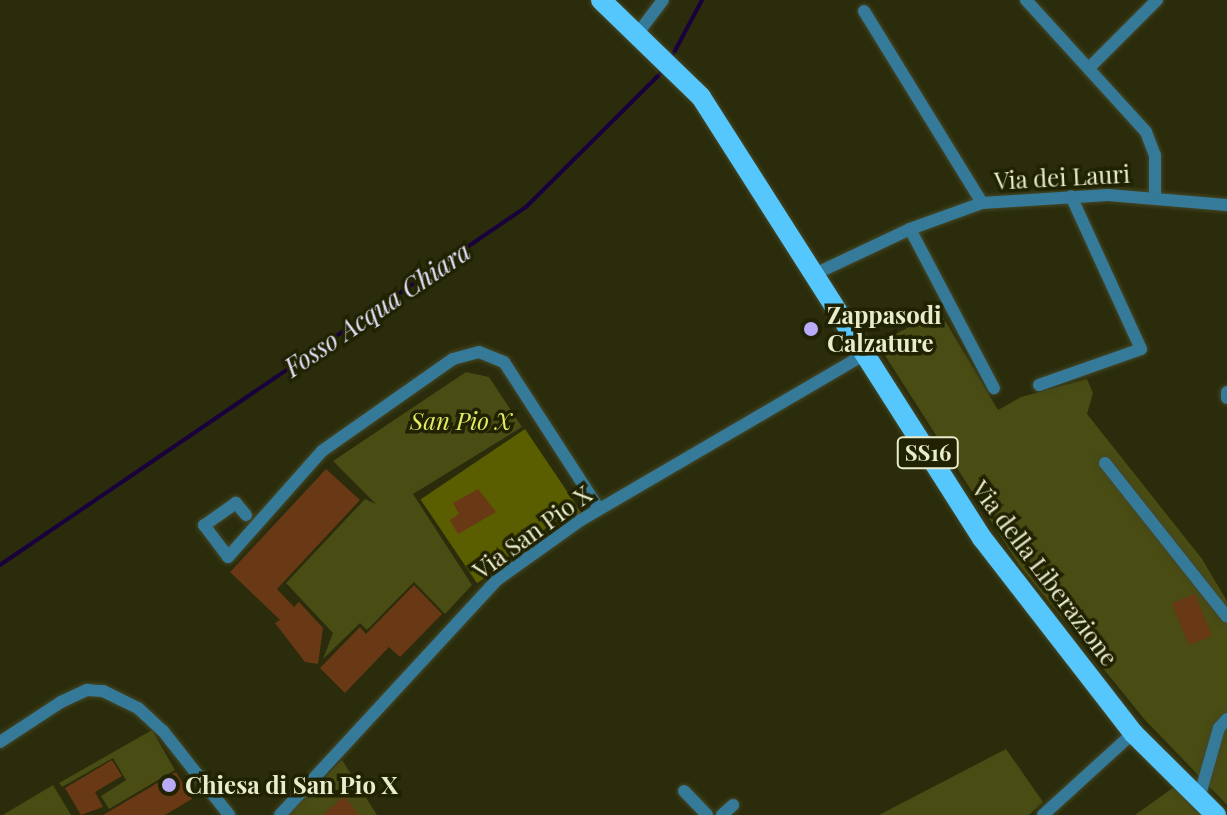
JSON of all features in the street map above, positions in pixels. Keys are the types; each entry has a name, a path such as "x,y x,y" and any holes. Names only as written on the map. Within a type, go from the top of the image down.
{"main road":[{"name":"Via della Liberazione","path":"601,0 667,60 728,136 982,538 1133,733 1216,815"}],"street":[{"path":"638,33 663,0"},
{"path":"1026,0 1146,132 1155,155 1155,195"},
{"path":"1090,67 1157,0"},
{"path":"864,11 982,203"},
{"name":"Via dei Lauri","path":"817,273 910,229 982,203 1071,196 1155,195 1227,205"},
{"path":"1039,385 1141,349 1071,196"},
{"path":"910,229 994,388"},
{"path":"246,515 236,503 204,525 228,557 322,451 453,359 479,352 504,362 599,509"},
{"name":"Via San Pio X","path":"278,815 497,580 599,509 865,354"},
{"path":"1105,463 1227,617"},
{"path":"0,742 61,702 87,690 103,691 138,708 163,731 227,813 239,815"},
{"path":"1199,798 1219,728 1227,719"},
{"path":"1043,815 1133,733"},
{"path":"684,791 707,815"},
{"path":"722,815 733,805"}],"green space":[{"path":"940,312 998,410 1021,397 1087,379 1093,393 1087,414 1202,559 1227,601 1227,805 1145,720 1019,565 877,343"},
{"name":"San Pio X","path":"466,372 489,377 522,427 413,494 472,585 445,614 414,582 367,630 360,623 323,659 333,633 286,583 365,499 376,504 333,461"},
{"path":"152,730 175,770 109,809 101,796 126,780 113,758 62,787 59,783"},
{"path":"1006,749 1043,802 1029,815 879,815"},
{"path":"342,760 377,815 286,815"},
{"path":"53,785 71,815 3,815 11,810"},
{"path":"1177,785 1205,815 1135,815"}],"shaded area":[{"path":"525,429 581,513 477,583 421,499"}],"building":[{"path":"326,469 360,500 277,589 294,607 299,602 323,628 318,664 305,662 275,623 280,620 230,572"},
{"path":"478,489 496,512 458,534 450,520 459,514 453,503"},
{"path":"414,585 442,614 400,657 389,647 345,693 320,668 360,627 366,634"},
{"path":"1195,594 1212,636 1189,645 1172,603"},
{"path":"112,760 122,776 95,792 103,807 81,815 65,788"},
{"name":"Chiesa di San Pio X","path":"176,772 192,799 165,815 103,815"},
{"path":"344,796 359,815 323,815"}],"waterway":[{"name":"Fosso Acqua Chiara","path":"670,60 702,0"},
{"name":"Fosso Acqua Chiara","path":"0,565 526,207 663,71"}],"place":[{"name":"Zappasodi Calzature","path":"811,329"},
{"name":"Chiesa di San Pio X","path":"169,785"}]}
